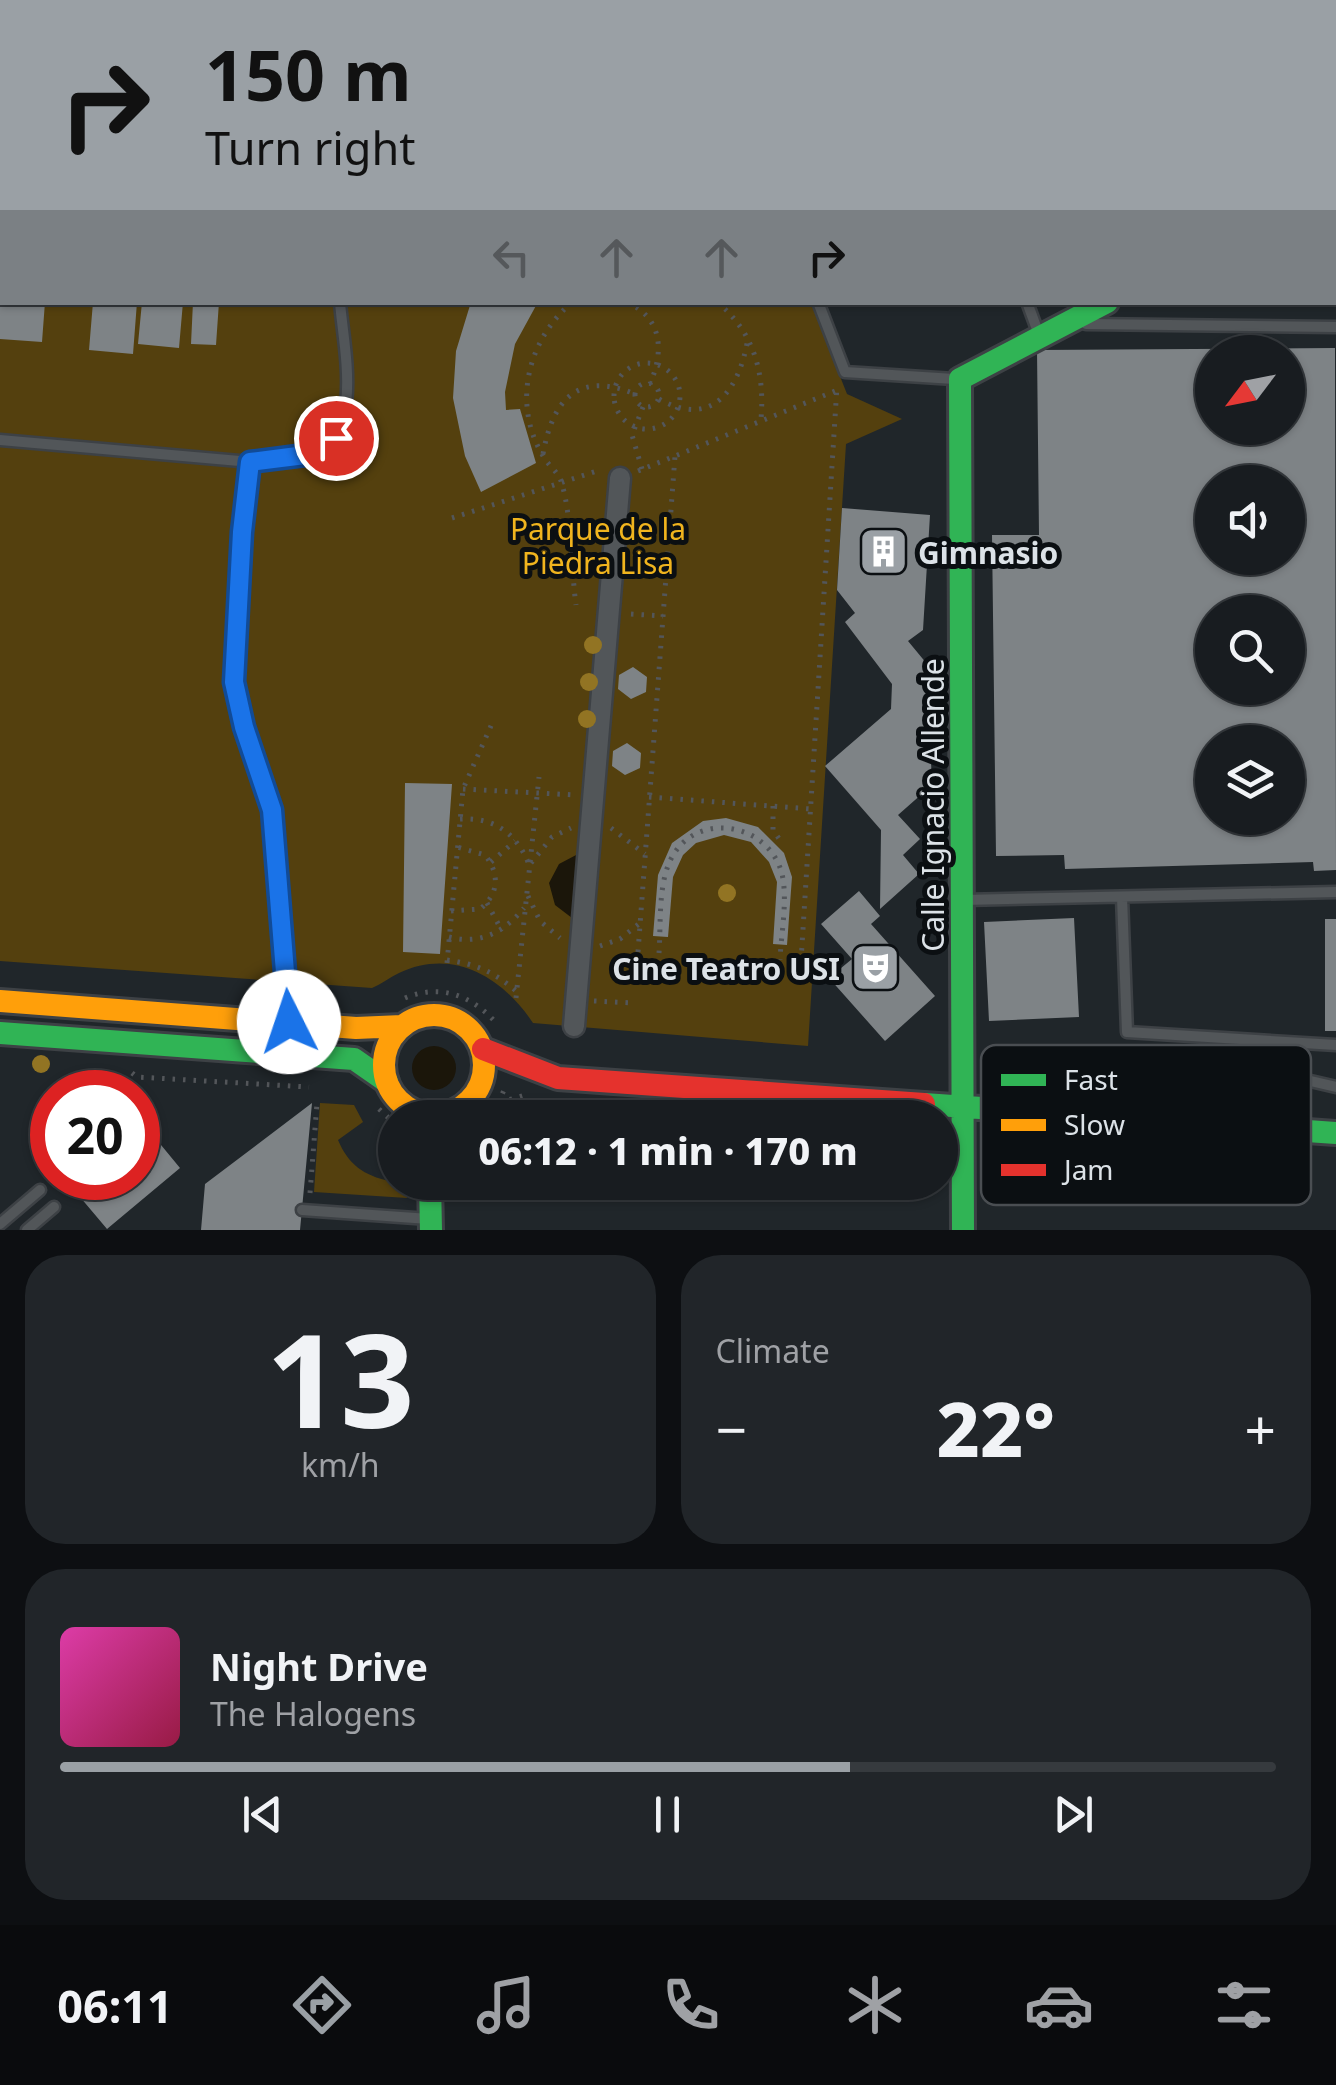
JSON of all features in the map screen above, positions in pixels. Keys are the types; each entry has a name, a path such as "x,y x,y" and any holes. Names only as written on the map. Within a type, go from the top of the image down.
{"main road":[{"path":"960,380 1101,305"},
{"name":"Calle Ignacio Allende","path":"960,380 962,1230"},
{"path":"0,1000 289,1022 402,1026 432,1015 448,1017 463,1024 483,1049 558,1078"},
{"path":"387,1082 386,1052 402,1026"},
{"path":"0,1033 354,1059 387,1082 400,1100"},
{"path":"468,1100 483,1079 483,1049"},
{"path":"477,1092 558,1078 981,1107"},
{"path":"1311,1131 1336,1133"}],"street":[{"path":"574,1026 620,478"}],"lane":[{"path":"0,440 250,462 313,454 336,438 346,408 340,305"},
{"path":"819,305 845,372 960,380"},
{"path":"1028,305 1040,338"},
{"path":"1070,322 1117,327 1336,328"},
{"path":"250,462 234,682 244,727 272,810 289,1022"},
{"path":"962,900 1336,892"},
{"path":"1122,897 1126,1032 1336,1045"},
{"path":"1248,1040 1252,1045"},
{"path":"1311,1081 1336,1087"},
{"path":"0,1224 30,1198"},
{"path":"27,1230 54,1207"},
{"path":"305,1210 430,1224"}],"path":[{"path":"569,305 554,318 529,369 526,398 531,430 543,457 561,480 576,605"},
{"path":"632,305 658,332 661,354 650,384"},
{"path":"720,305 748,338 760,369 762,419"},
{"path":"659,399 678,408 700,409 726,396 736,381 748,338"},
{"path":"636,364 658,364 676,379 678,408 659,428 634,427 614,406 614,385 636,364"},
{"path":"801,961 839,391 845,372"},
{"path":"543,457 547,432 570,394 584,385 614,385 635,394 643,406 651,407 659,399 659,392 650,384 642,384 635,394"},
{"path":"452,518 597,468 620,478 839,391"},
{"path":"642,469 635,453 634,427 643,406"},
{"path":"638,952 675,456"},
{"path":"607,612 663,616"},
{"path":"494,719 463,789 447,962 474,964 498,976 516,995 539,777"},
{"path":"463,789 593,796"},
{"path":"650,796 811,809"},
{"path":"773,806 772,830 782,843"},
{"path":"460,819 494,823 516,840 530,865"},
{"path":"659,953 670,862 690,836 724,827 753,834 776,858 783,878 780,960"},
{"path":"491,862 516,840"},
{"path":"452,911 472,912 487,903 496,886 491,862 477,850 457,848"},
{"path":"487,903 502,931"},
{"path":"449,937 468,940 502,931 525,906"},
{"path":"576,1000 634,1003"},
{"path":"1233,1039 1233,1045"},
{"path":"511,1100 538,1094"},
{"path":"305,1210 316,1103"}],"green space":[{"name":"Parque de la Piedra Lisa","path":"0,305 812,305 847,394 902,419 846,444 808,1046 533,1023 492,981 475,971 439,964 399,973 372,988 0,961"},
{"path":"320,1103 354,1105 363,1122 338,1140 358,1168 378,1178 378,1196 314,1192"}],"shaded area":[{"path":"578,854 572,918 555,905 549,883 559,864"},
{"path":"434,1046 449,1053 456,1068 449,1083 434,1090 419,1083 412,1068 419,1053"}],"building":[{"path":"0,305 45,305 42,342 0,339"},
{"path":"93,305 137,305 133,354 89,350"},
{"path":"142,305 183,305 179,348 138,344"},
{"path":"193,305 219,305 216,345 191,344"},
{"path":"470,305 536,305 515,344 505,392 506,410 520,409 536,463 481,492 465,456 453,398 456,351"},
{"path":"1305,348 1335,348 1336,870 1314,871 1313,862 1065,869 1064,855 996,856 992,535 1039,535 1037,350 1195,349 1195,445 1305,445"},
{"path":"842,508 930,515 923,630 908,641 927,664 932,785 898,815 920,839 903,855 919,874 880,909 881,830 825,766 891,709 892,684 845,622 855,613 837,590"},
{"path":"633,667 647,677 646,692 631,699 618,689 619,675"},
{"path":"627,743 641,753 640,768 625,775 612,766 613,751"},
{"path":"405,783 452,784 440,954 403,952"},
{"path":"726,818 758,827 784,853 792,877 787,945 773,944 777,882 769,862 751,842 724,835 696,843 683,855 673,877 668,937 653,936 658,875 672,843 703,821"},
{"name":"Cine Teatro USI","path":"859,891 880,916 871,924 935,996 885,1041 829,978 852,959 821,924"},
{"path":"1074,918 1079,1017 989,1021 984,922"},
{"path":"1325,919 1336,919 1336,1031 1325,1031"},
{"path":"312,1103 300,1230 201,1230 205,1184"},
{"path":"160,1144 180,1168 160,1185"},
{"path":"83,1200 142,1200 107,1229"}],"traffic: fast":[{"path":"963,1230 960,379 1101,305"},
{"path":"0,1033 354,1059 387,1082"},
{"path":"958,1106 981,1108"},
{"path":"1311,1131 1336,1133"},
{"path":"430,1200 431,1230"}],"traffic: slow":[{"path":"0,1001 356,1028 402,1026"},
{"path":"434,1015 462,1023 476,1037 484,1065 476,1093 462,1107 434,1115 406,1107 392,1093 384,1065 392,1037 406,1023 434,1015"}],"traffic: jam":[{"path":"483,1049 558,1078 868,1100"}],"place":[{"name":"Gimnasio","path":"883,552"},
{"name":"Cine Teatro USI","path":"875,968"}],"route":[{"path":"289,1022 272,810 244,727 234,682 242,532 250,462 313,454 336,438"}]}
